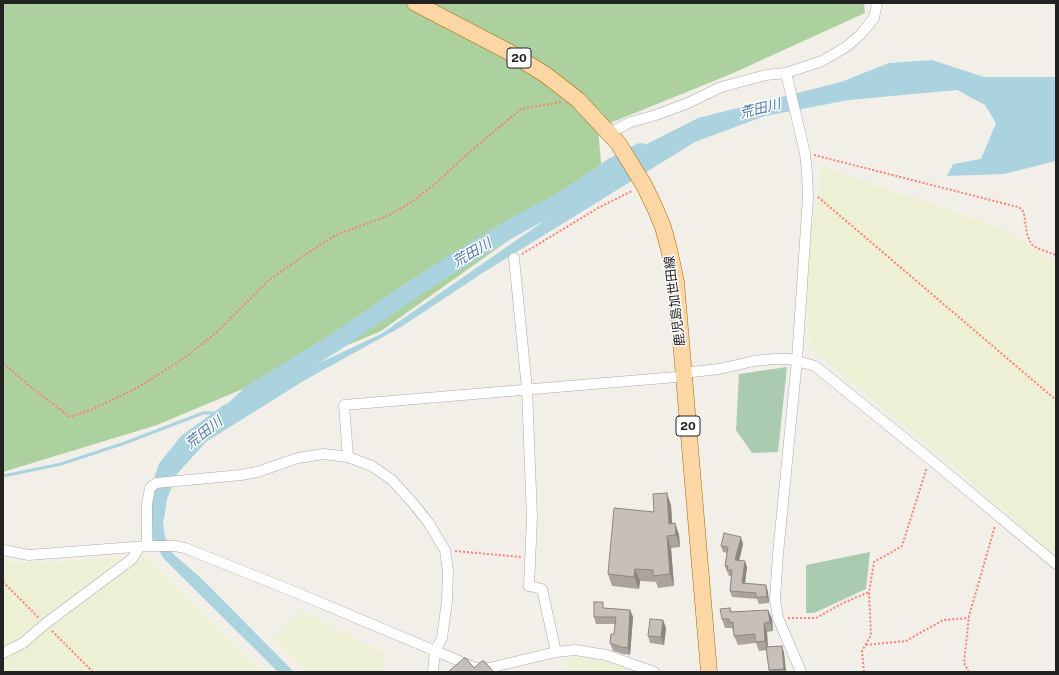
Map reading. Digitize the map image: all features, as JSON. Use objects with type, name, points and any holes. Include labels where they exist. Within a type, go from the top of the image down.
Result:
[{"type":"main road","name":"鹿児島加世田線","points":[[415,3],[509,52],[546,75],[578,100],[614,138],[644,185],[663,227],[676,282],[709,672]]},
{"type":"street","points":[[614,138],[631,122],[656,115],[688,103],[721,87],[766,75],[788,78],[822,61],[846,47],[860,35],[874,18],[877,3]]},
{"type":"street","points":[[788,78],[805,153],[808,197],[797,360],[775,599],[778,618],[801,672]]},
{"type":"street","points":[[514,258],[527,389],[532,517],[529,586],[542,589],[556,652]]},
{"type":"street","points":[[348,457],[344,405],[676,377],[683,373],[719,369],[754,361],[774,359],[797,360],[815,366],[1056,564]]},
{"type":"street","points":[[3,653],[23,643],[45,624],[132,559],[145,546],[147,504],[150,488],[156,483],[241,476],[298,458],[324,454],[348,457],[372,466],[392,480],[428,522],[445,550],[448,571],[447,601],[442,638],[435,651],[433,672]]},
{"type":"street","points":[[3,550],[29,555],[145,546],[175,546],[185,548],[295,592],[476,668],[489,668],[556,652],[575,650],[606,655],[654,672]]},
{"type":"path","points":[[3,363],[32,388],[70,417],[91,410],[137,388],[183,359],[217,332],[269,280],[318,246],[338,234],[384,217],[412,202],[435,184],[472,150],[521,109],[578,100]]},
{"type":"path","points":[[805,153],[1018,207],[1022,209],[1024,214],[1027,234],[1031,244],[1037,248],[1056,255]]},
{"type":"path","points":[[514,258],[598,208],[644,185]]},
{"type":"path","points":[[807,187],[1056,400]]},
{"type":"path","points":[[864,672],[862,651],[871,635],[869,592],[874,562],[902,546],[930,459]]},
{"type":"path","points":[[969,672],[964,663],[969,618],[998,515]]},
{"type":"path","points":[[445,550],[530,558]]},
{"type":"path","points":[[3,582],[92,672]]},
{"type":"path","points":[[778,618],[816,618],[843,603],[869,592]]},
{"type":"path","points":[[865,646],[906,641],[943,620],[969,618]]},
{"type":"green space","points":[[3,3],[864,3],[865,13],[731,74],[598,128],[602,174],[381,331],[157,425],[3,472]]},
{"type":"green space","points":[[822,166],[1008,231],[1056,263],[1056,556],[934,450],[809,347],[806,271]]},
{"type":"green space","points":[[787,367],[778,452],[752,453],[736,430],[739,374]]},
{"type":"green space","points":[[870,552],[866,589],[814,613],[806,613],[806,565]]},
{"type":"green space","points":[[145,556],[263,672],[3,672],[3,559],[21,563]]},
{"type":"green space","points":[[302,610],[385,654],[383,672],[307,672],[272,638]]},
{"type":"green space","points":[[570,656],[604,662],[636,672],[565,672]]},
{"type":"water","points":[[932,60],[984,77],[1056,77],[1056,161],[1004,174],[947,176],[953,164],[981,159],[996,123],[985,105],[957,90],[849,100],[765,116],[695,142],[481,274],[401,327],[305,380],[206,442],[177,474],[167,499],[163,522],[165,537],[172,553],[200,577],[294,672],[278,672],[163,558],[153,538],[152,519],[155,499],[170,469],[205,434],[300,372],[381,334],[596,185],[645,145],[698,118],[841,82],[889,63]]},
{"type":"building","points":[[667,493],[669,524],[675,523],[676,535],[667,536],[670,574],[653,576],[653,570],[635,569],[634,577],[608,574],[614,508],[654,512],[653,494]]},
{"type":"building","points":[[724,533],[741,537],[735,560],[745,561],[742,583],[766,585],[767,597],[756,597],[756,593],[730,591],[732,570],[727,570],[728,566],[725,566],[728,547],[721,546]]},
{"type":"building","points":[[594,602],[603,602],[603,608],[630,610],[628,648],[610,643],[611,634],[614,634],[616,617],[594,617]]},
{"type":"building","points":[[730,608],[730,612],[768,610],[770,622],[764,623],[765,641],[755,642],[755,634],[734,636],[733,622],[730,623],[729,619],[722,619],[720,609]]},
{"type":"building","points":[[650,619],[663,620],[661,637],[648,636]]},
{"type":"building","points":[[782,646],[784,669],[769,670],[766,647]]},
{"type":"building","points":[[464,658],[467,659],[474,668],[484,661],[494,672],[448,672]]},
{"type":"waterway","name":"荒田川","points":[[156,514],[157,498],[167,468],[188,442],[234,410],[251,394],[334,343],[452,264],[510,229],[567,198],[614,166],[641,152]]},
{"type":"waterway","points":[[3,476],[61,464],[125,443],[203,413],[228,413]]}]
